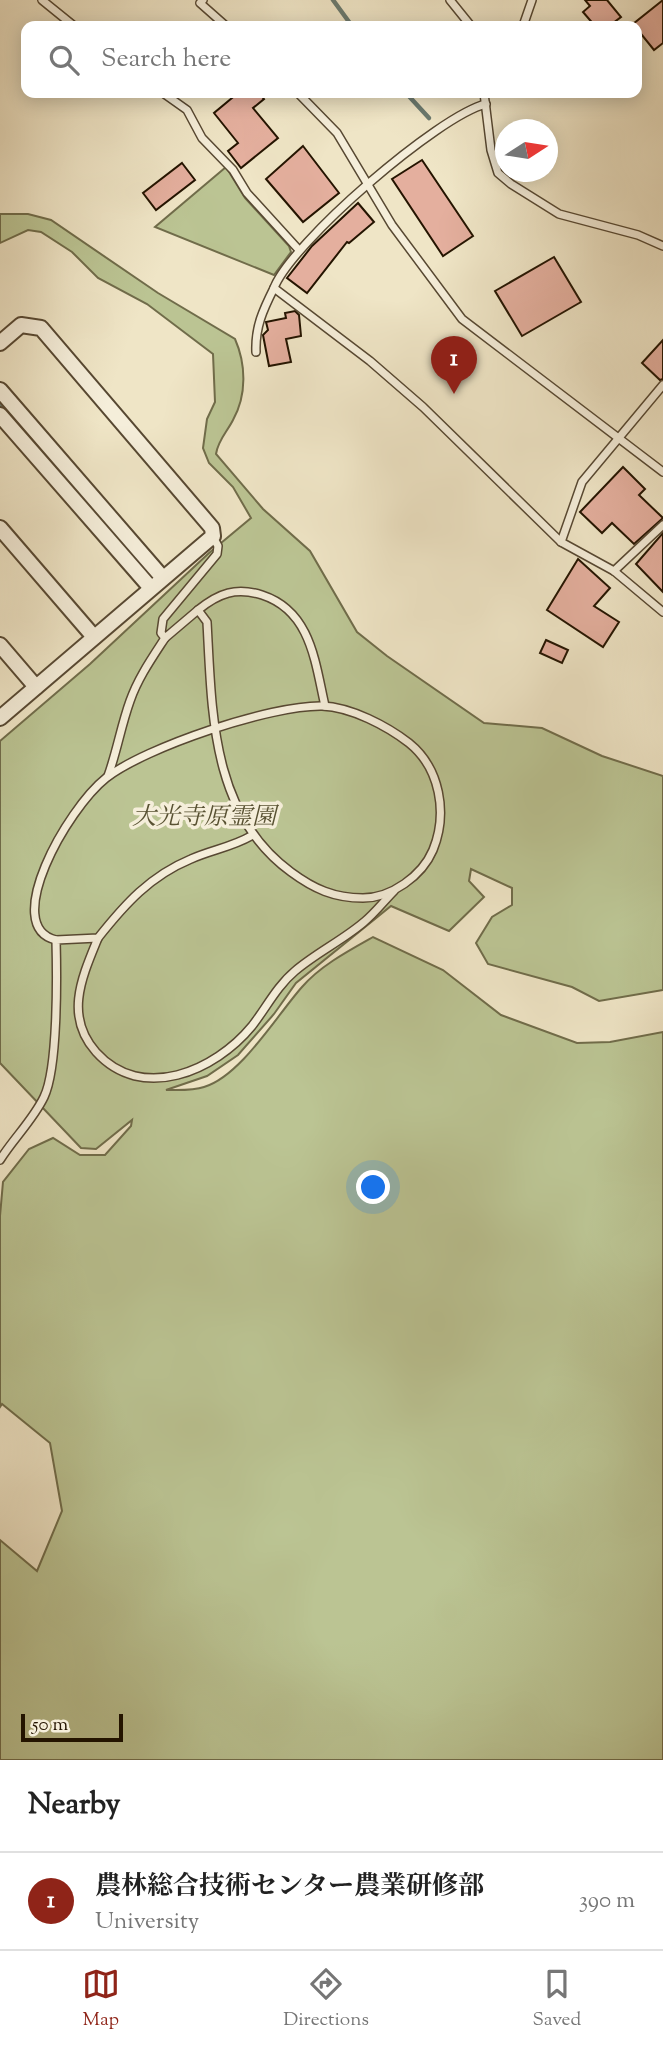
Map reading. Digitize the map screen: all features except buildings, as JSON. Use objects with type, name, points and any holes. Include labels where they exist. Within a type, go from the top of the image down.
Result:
[{"type":"street","points":[[0,343],[21,325],[41,328],[212,528],[213,536],[150,587],[0,718]]},
{"type":"street","points":[[0,390],[162,577]]},
{"type":"street","points":[[0,415],[150,587]]},
{"type":"street","points":[[0,528],[94,637]]},
{"type":"street","points":[[0,645],[36,687]]},
{"type":"lane","points":[[42,0],[68,21]]},
{"type":"lane","points":[[450,0],[467,21]]},
{"type":"lane","points":[[525,21],[533,0]]},
{"type":"lane","points":[[200,1],[221,21]]},
{"type":"lane","points":[[170,98],[187,110],[202,138],[299,250]]},
{"type":"lane","points":[[303,98],[337,133],[392,225],[461,319],[663,472]]},
{"type":"lane","points":[[485,98],[491,150],[498,173],[510,184],[559,214],[638,234],[663,246]]},
{"type":"lane","points":[[256,352],[260,316],[274,288],[299,250],[368,184],[472,107],[486,104]]},
{"type":"lane","points":[[274,288],[370,361],[423,407],[561,542],[614,571],[663,612]]},
{"type":"lane","points":[[561,542],[582,482],[663,385]]},
{"type":"lane","points":[[614,571],[663,525]]},
{"type":"lane","points":[[165,638],[161,633],[163,619],[218,554],[218,546],[213,536]]},
{"type":"lane","points":[[107,777],[120,745],[130,701],[147,665],[165,638],[217,595],[245,590],[280,601],[299,620],[312,647],[325,706]]},
{"type":"lane","points":[[198,610],[207,622],[213,730],[237,808],[251,836],[272,859],[309,886],[335,896],[366,898],[394,891]]},
{"type":"lane","points":[[57,824],[107,777],[175,742],[254,717],[325,706],[356,715],[397,733],[423,754],[438,784],[441,817],[433,851],[413,876],[364,922],[293,972],[231,1047],[200,1067],[156,1079],[130,1077],[96,1052],[82,1030],[76,1004],[80,979],[98,938],[132,897],[154,878],[193,858],[235,845],[251,836]]},
{"type":"lane","points":[[29,934],[56,940],[98,938]]},
{"type":"lane","points":[[0,1160],[43,1099],[50,1081],[58,975],[56,940]]},
{"type":"green space","points":[[226,167],[245,198],[289,246],[291,252],[274,275],[155,227]]},
{"type":"green space","name":"大光寺原霊園","points":[[0,214],[28,214],[51,220],[158,293],[235,339],[243,369],[243,390],[238,410],[216,454],[263,509],[310,551],[357,632],[484,723],[542,728],[602,756],[663,776],[663,990],[599,1001],[572,987],[488,964],[476,943],[492,917],[512,905],[512,888],[471,869],[469,881],[484,897],[449,931],[391,906],[296,983],[274,1014],[238,1055],[207,1076],[166,1090],[190,1090],[218,1081],[245,1058],[309,979],[335,959],[373,937],[443,970],[501,1015],[577,1043],[610,1042],[663,1032],[663,1760],[0,1760],[0,1540],[37,1571],[62,1511],[50,1443],[2,1404],[0,1407],[0,1216],[3,1182],[29,1149],[53,1138],[80,1155],[105,1155],[131,1126],[132,1120],[96,1149],[81,1148],[0,1063],[0,741],[90,664],[209,553],[251,518],[233,487],[209,463],[203,448],[207,419],[215,402],[213,354],[147,304],[98,278],[72,252],[41,232],[28,230],[0,243]]},
{"type":"waterway","points":[[333,0],[348,21]]},
{"type":"waterway","points":[[411,98],[429,118]]},
{"type":"waterway","points":[[0,404],[21,429]]},
{"type":"place","name":"農林総合技術センター農業研修部","points":[[454,394]]}]
